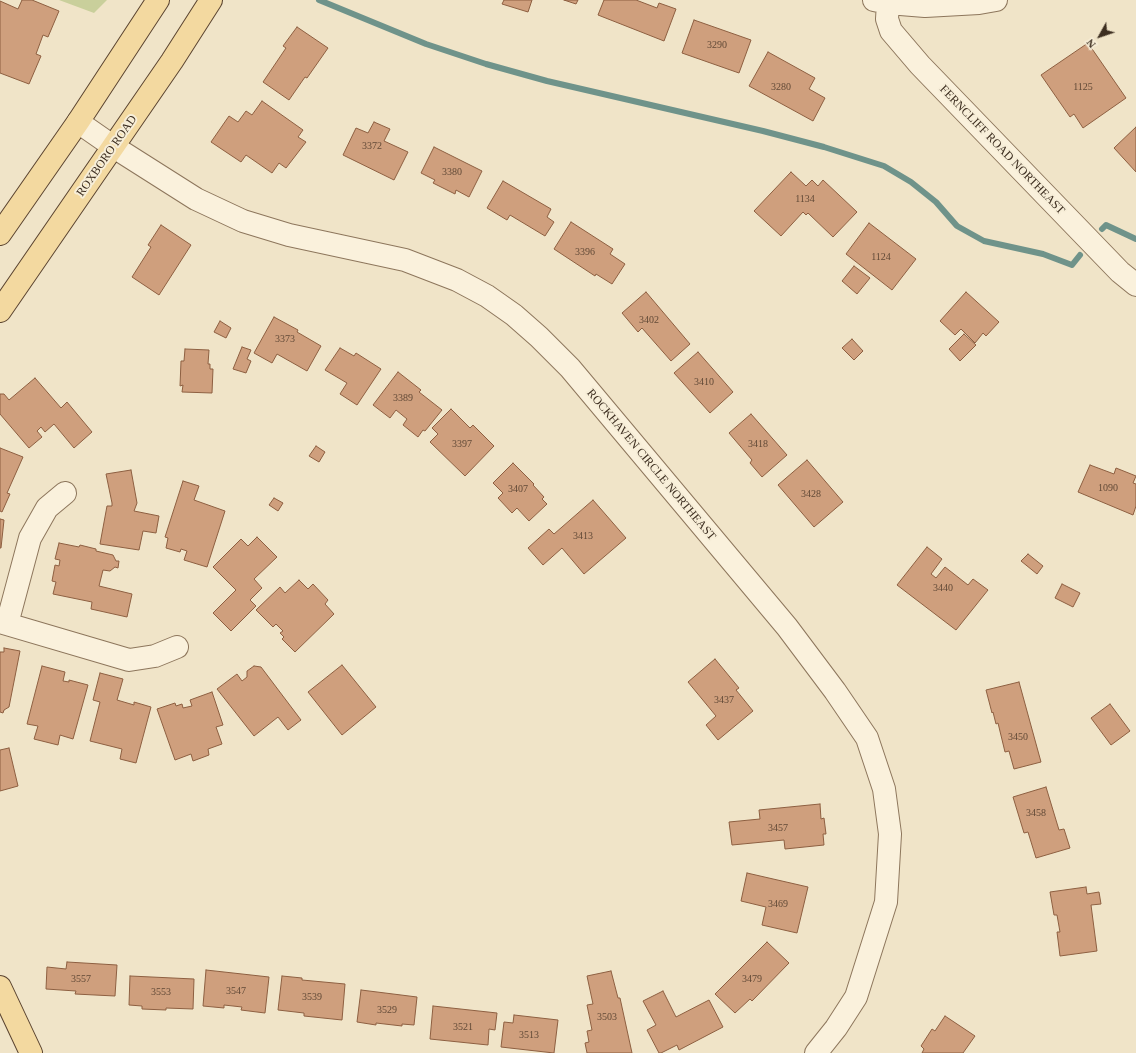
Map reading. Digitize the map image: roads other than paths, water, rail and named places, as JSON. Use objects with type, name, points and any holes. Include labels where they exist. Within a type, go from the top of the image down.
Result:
[{"type":"main road","points":[[0,234],[78,122],[158,0]]},
{"type":"main road","name":"ROXBORO ROAD","points":[[0,311],[114,147],[211,0]]},
{"type":"main road","points":[[0,987],[31,1053]]},
{"type":"street","points":[[881,2],[925,6],[979,3],[996,0]]},
{"type":"street","name":"FERNCLIFF ROAD NORTHEAST","points":[[881,2],[890,31],[920,65],[1120,272],[1136,285]]},
{"type":"street","name":"ROCKHAVEN CIRCLE NORTHEAST","points":[[78,122],[114,147],[196,199],[243,221],[289,235],[405,260],[457,280],[486,296],[514,315],[540,337],[570,368],[787,627],[835,691],[867,738],[884,789],[890,834],[886,902],[856,997],[836,1028],[816,1053]]},
{"type":"street","points":[[65,493],[47,508],[30,538],[4,623],[130,660],[155,656],[177,647]]},
{"type":"waterway","points":[[319,0],[426,44],[486,64],[547,81],[763,131],[824,147],[884,166],[911,182],[936,202],[957,226],[984,241],[1043,254],[1072,265],[1080,255]]},
{"type":"waterway","points":[[1102,229],[1106,225],[1136,239]]}]
